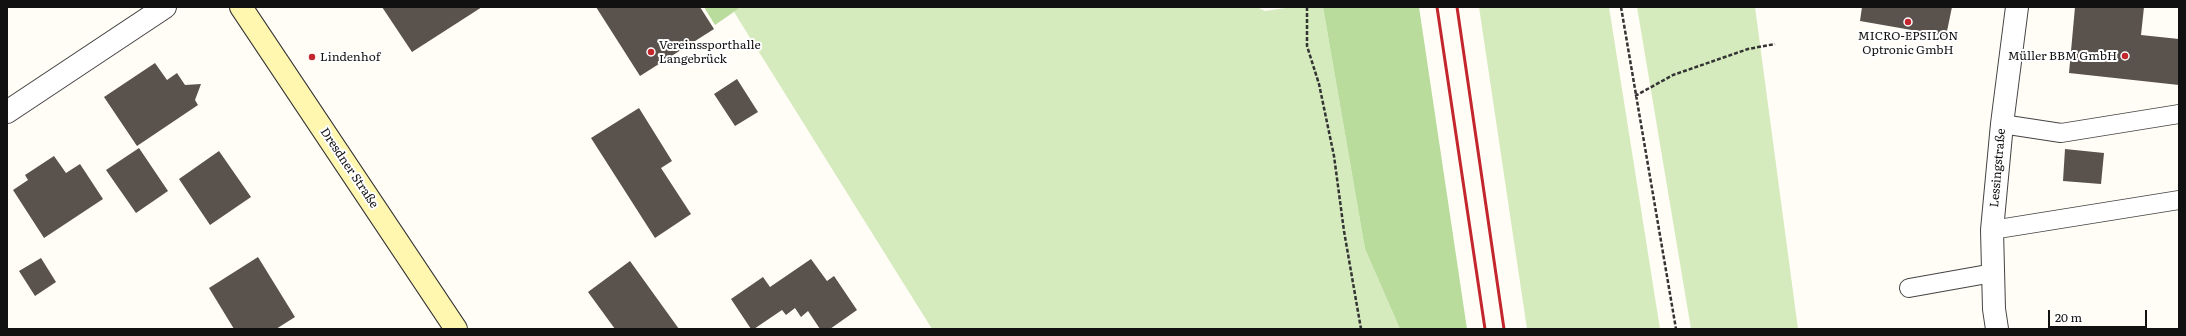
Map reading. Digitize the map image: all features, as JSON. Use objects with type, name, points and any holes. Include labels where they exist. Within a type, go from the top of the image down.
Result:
[{"type":"main road","name":"Dresdner Straße","points":[[241,7],[456,329]]},
{"type":"street","points":[[7,112],[165,7]]},
{"type":"street","name":"Lessingstraße","points":[[1997,329],[1994,309],[1992,230],[2002,124],[2017,7]]},
{"type":"lane","points":[[2002,124],[2061,133],[2179,114]]},
{"type":"lane","points":[[1992,230],[2179,200]]},
{"type":"lane","points":[[1909,288],[1993,273]]},
{"type":"path","points":[[1307,7],[1307,46],[1319,84],[1334,156],[1344,231],[1361,329]]},
{"type":"path","points":[[1621,7],[1676,329]]},
{"type":"path","points":[[1635,96],[1673,75],[1748,49],[1775,44]]},
{"type":"green space","points":[[704,7],[741,7],[715,25]]},
{"type":"green space","points":[[741,7],[1257,7],[1265,11],[1292,7],[1323,7],[1365,249],[1400,329],[932,329],[734,12]]},
{"type":"green space","points":[[1323,7],[1419,7],[1467,329],[1400,329],[1365,249]]},
{"type":"green space","points":[[1479,7],[1609,7],[1660,329],[1527,329]]},
{"type":"green space","points":[[1637,7],[1755,7],[1798,329],[1691,329]]},
{"type":"building","points":[[382,7],[482,7],[412,52]]},
{"type":"building","name":"Vereinssporthalle Langebrück","points":[[596,7],[700,7],[714,29],[640,76]]},
{"type":"building","name":"MICRO-EPSILON Optronic GmbH","points":[[1862,7],[1952,7],[1946,36],[1860,21]]},
{"type":"building","name":"Müller BBM GmbH","points":[[2075,7],[2144,7],[2141,35],[2179,39],[2179,85],[2069,73]]},
{"type":"building","points":[[155,63],[167,80],[177,73],[185,85],[201,84],[195,100],[198,105],[137,146],[104,97]]},
{"type":"building","points":[[737,79],[758,112],[735,126],[714,94]]},
{"type":"building","points":[[639,108],[672,161],[661,168],[691,214],[655,238],[591,138]]},
{"type":"building","points":[[139,148],[168,191],[136,213],[106,170]]},
{"type":"building","points":[[2065,149],[2104,153],[2101,184],[2063,181]]},
{"type":"building","points":[[219,151],[251,197],[210,225],[179,179]]},
{"type":"building","points":[[54,156],[66,173],[80,164],[103,199],[44,238],[13,190],[28,180],[25,175]]},
{"type":"building","points":[[258,257],[295,317],[276,329],[234,329],[209,288]]},
{"type":"building","points":[[41,258],[56,282],[35,296],[19,271]]},
{"type":"building","points":[[811,259],[827,281],[834,276],[857,310],[830,329],[820,329],[808,311],[801,317],[795,308],[786,315],[782,310],[754,329],[751,329],[731,299],[763,277],[770,287]]},
{"type":"building","points":[[630,261],[679,329],[615,329],[588,292]]},
{"type":"railway","points":[[1437,7],[1485,329]]},
{"type":"railway","points":[[1457,7],[1504,329]]},
{"type":"place","name":"MICRO-EPSILON Optronic GmbH","points":[[1908,22]]},
{"type":"place","name":"Vereinssporthalle Langebrück","points":[[651,52]]},
{"type":"place","name":"Müller BBM GmbH","points":[[2125,56]]},
{"type":"place","name":"Lindenhof","points":[[312,57]]}]
